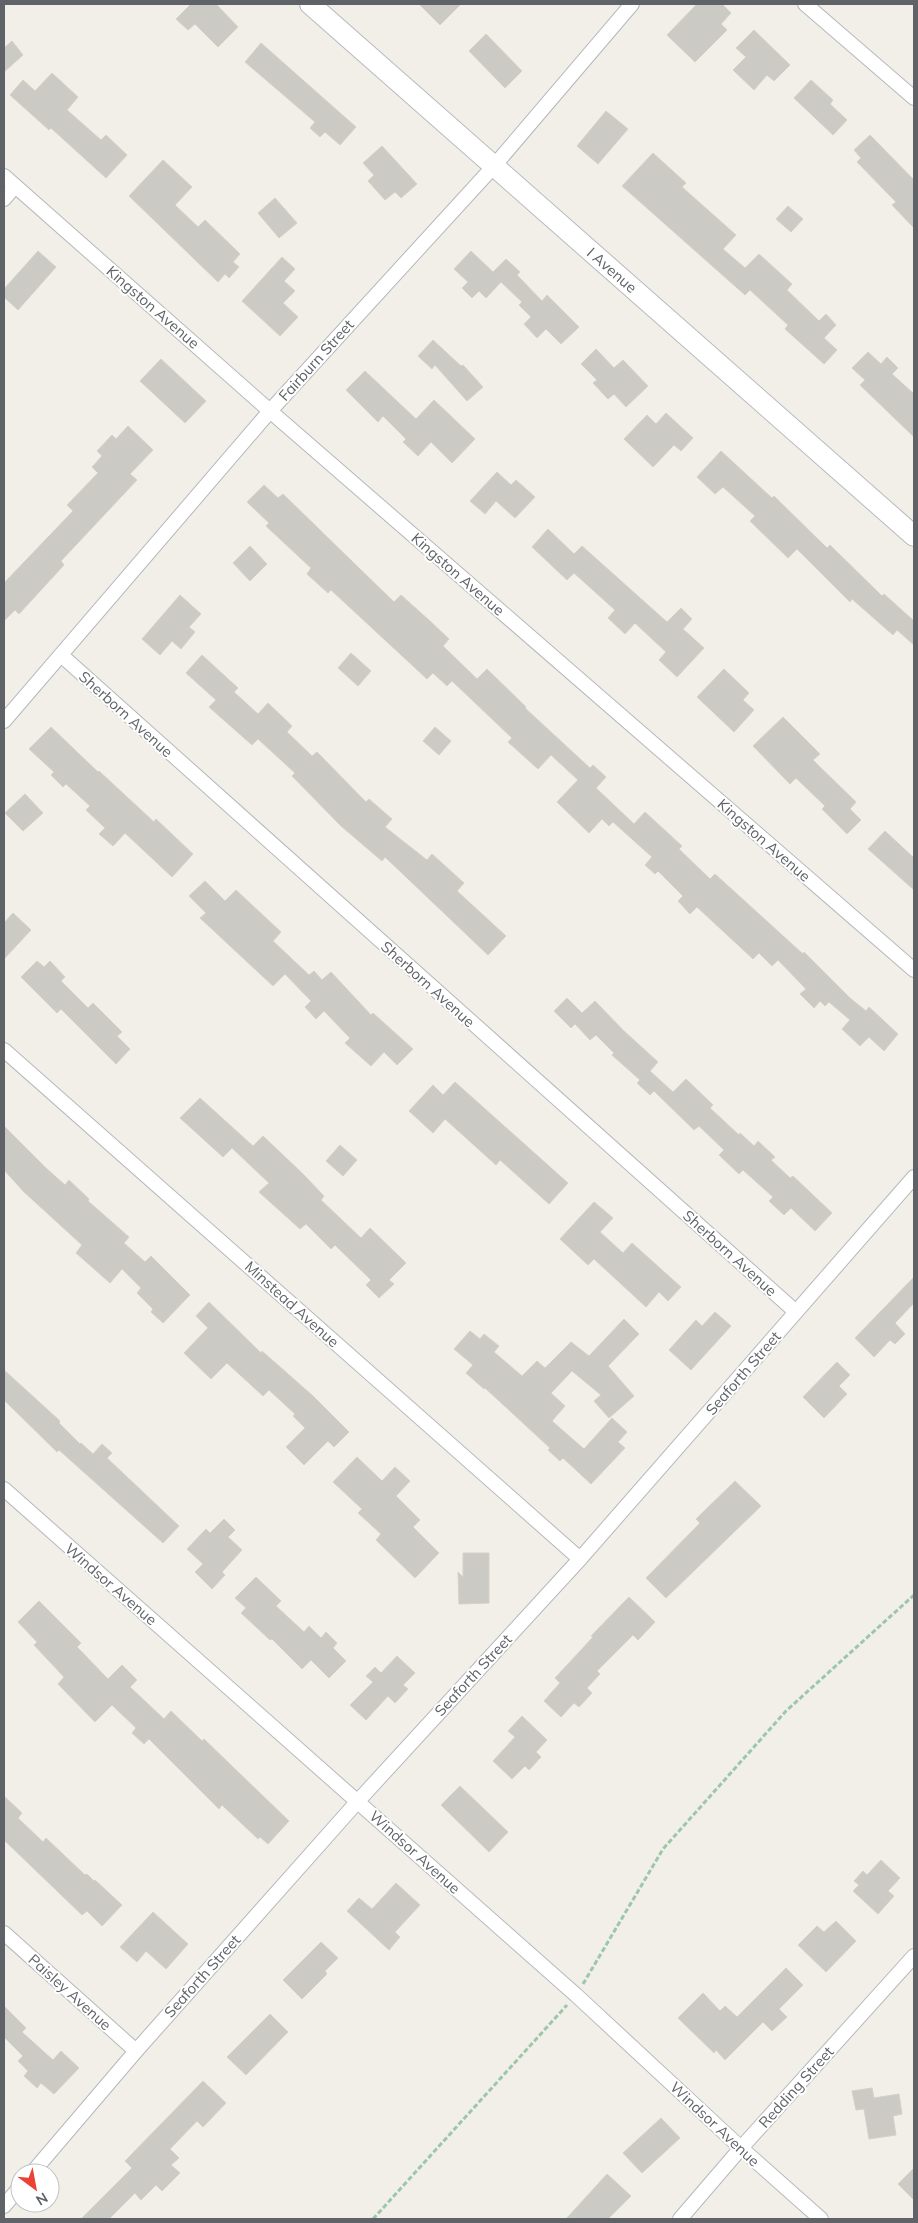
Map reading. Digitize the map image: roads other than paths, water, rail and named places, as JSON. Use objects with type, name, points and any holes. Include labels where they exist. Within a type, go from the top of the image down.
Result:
[{"type":"main road","name":"I Avenue","points":[[310,4],[914,536]]},
{"type":"street","name":"Fairburn Street","points":[[4,721],[270,410],[494,166],[632,4]]},
{"type":"street","points":[[805,4],[914,98]]},
{"type":"street","name":"Kingston Avenue","points":[[4,176],[914,970]]},
{"type":"street","points":[[4,199],[15,186]]},
{"type":"street","name":"Sherborn Avenue","points":[[61,655],[796,1312]]},
{"type":"street","name":"Minstead Avenue","points":[[4,1050],[580,1560]]},
{"type":"street","name":"Seaforth Street","points":[[41,2163],[136,2051],[358,1801],[580,1560],[914,1177]]},
{"type":"street","name":"Windsor Avenue","points":[[4,1489],[576,1995],[741,2148],[822,2219]]},
{"type":"street","name":"Paisley Avenue","points":[[4,1933],[136,2051]]},
{"type":"street","name":"Redding Street","points":[[680,2219],[741,2148],[914,1956]]}]
